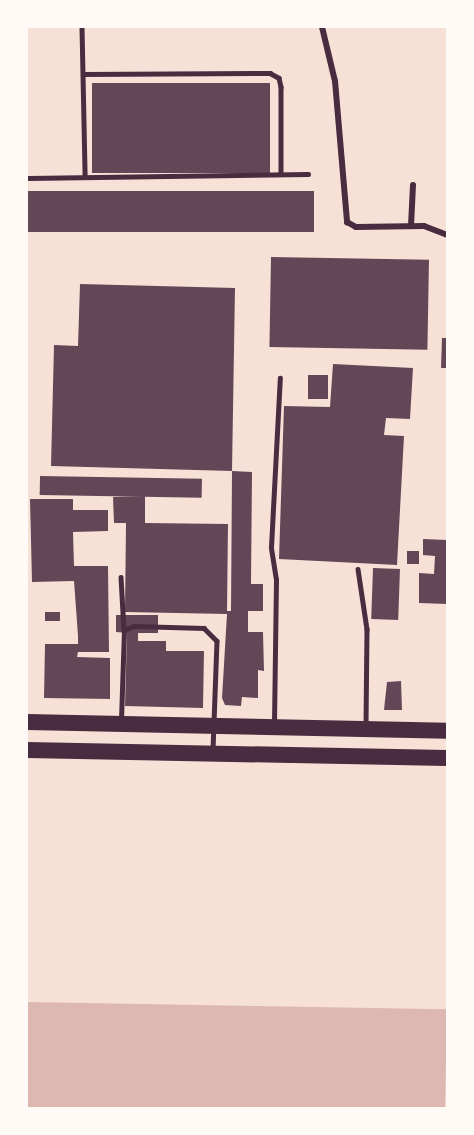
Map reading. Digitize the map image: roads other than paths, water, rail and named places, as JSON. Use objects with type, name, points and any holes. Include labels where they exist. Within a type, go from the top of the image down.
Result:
[{"type":"highway","points":[[27,722],[447,731]]},
{"type":"highway","points":[[27,750],[447,758]]},
{"type":"street","points":[[322,27],[335,81],[347,222],[356,227],[411,226],[447,235]]},
{"type":"street","points":[[411,226],[413,185]]},
{"type":"lane","points":[[82,27],[85,176]]},
{"type":"lane","points":[[83,74],[270,73],[279,78],[281,87],[281,174]]},
{"type":"lane","points":[[28,178],[308,174]]},
{"type":"lane","points":[[274,728],[276,580],[272,547],[280,378]]},
{"type":"lane","points":[[358,569],[367,629],[366,730]]},
{"type":"lane","points":[[121,577],[124,630],[121,724]]},
{"type":"lane","points":[[124,630],[134,626],[212,631],[217,641],[213,753]]}]
